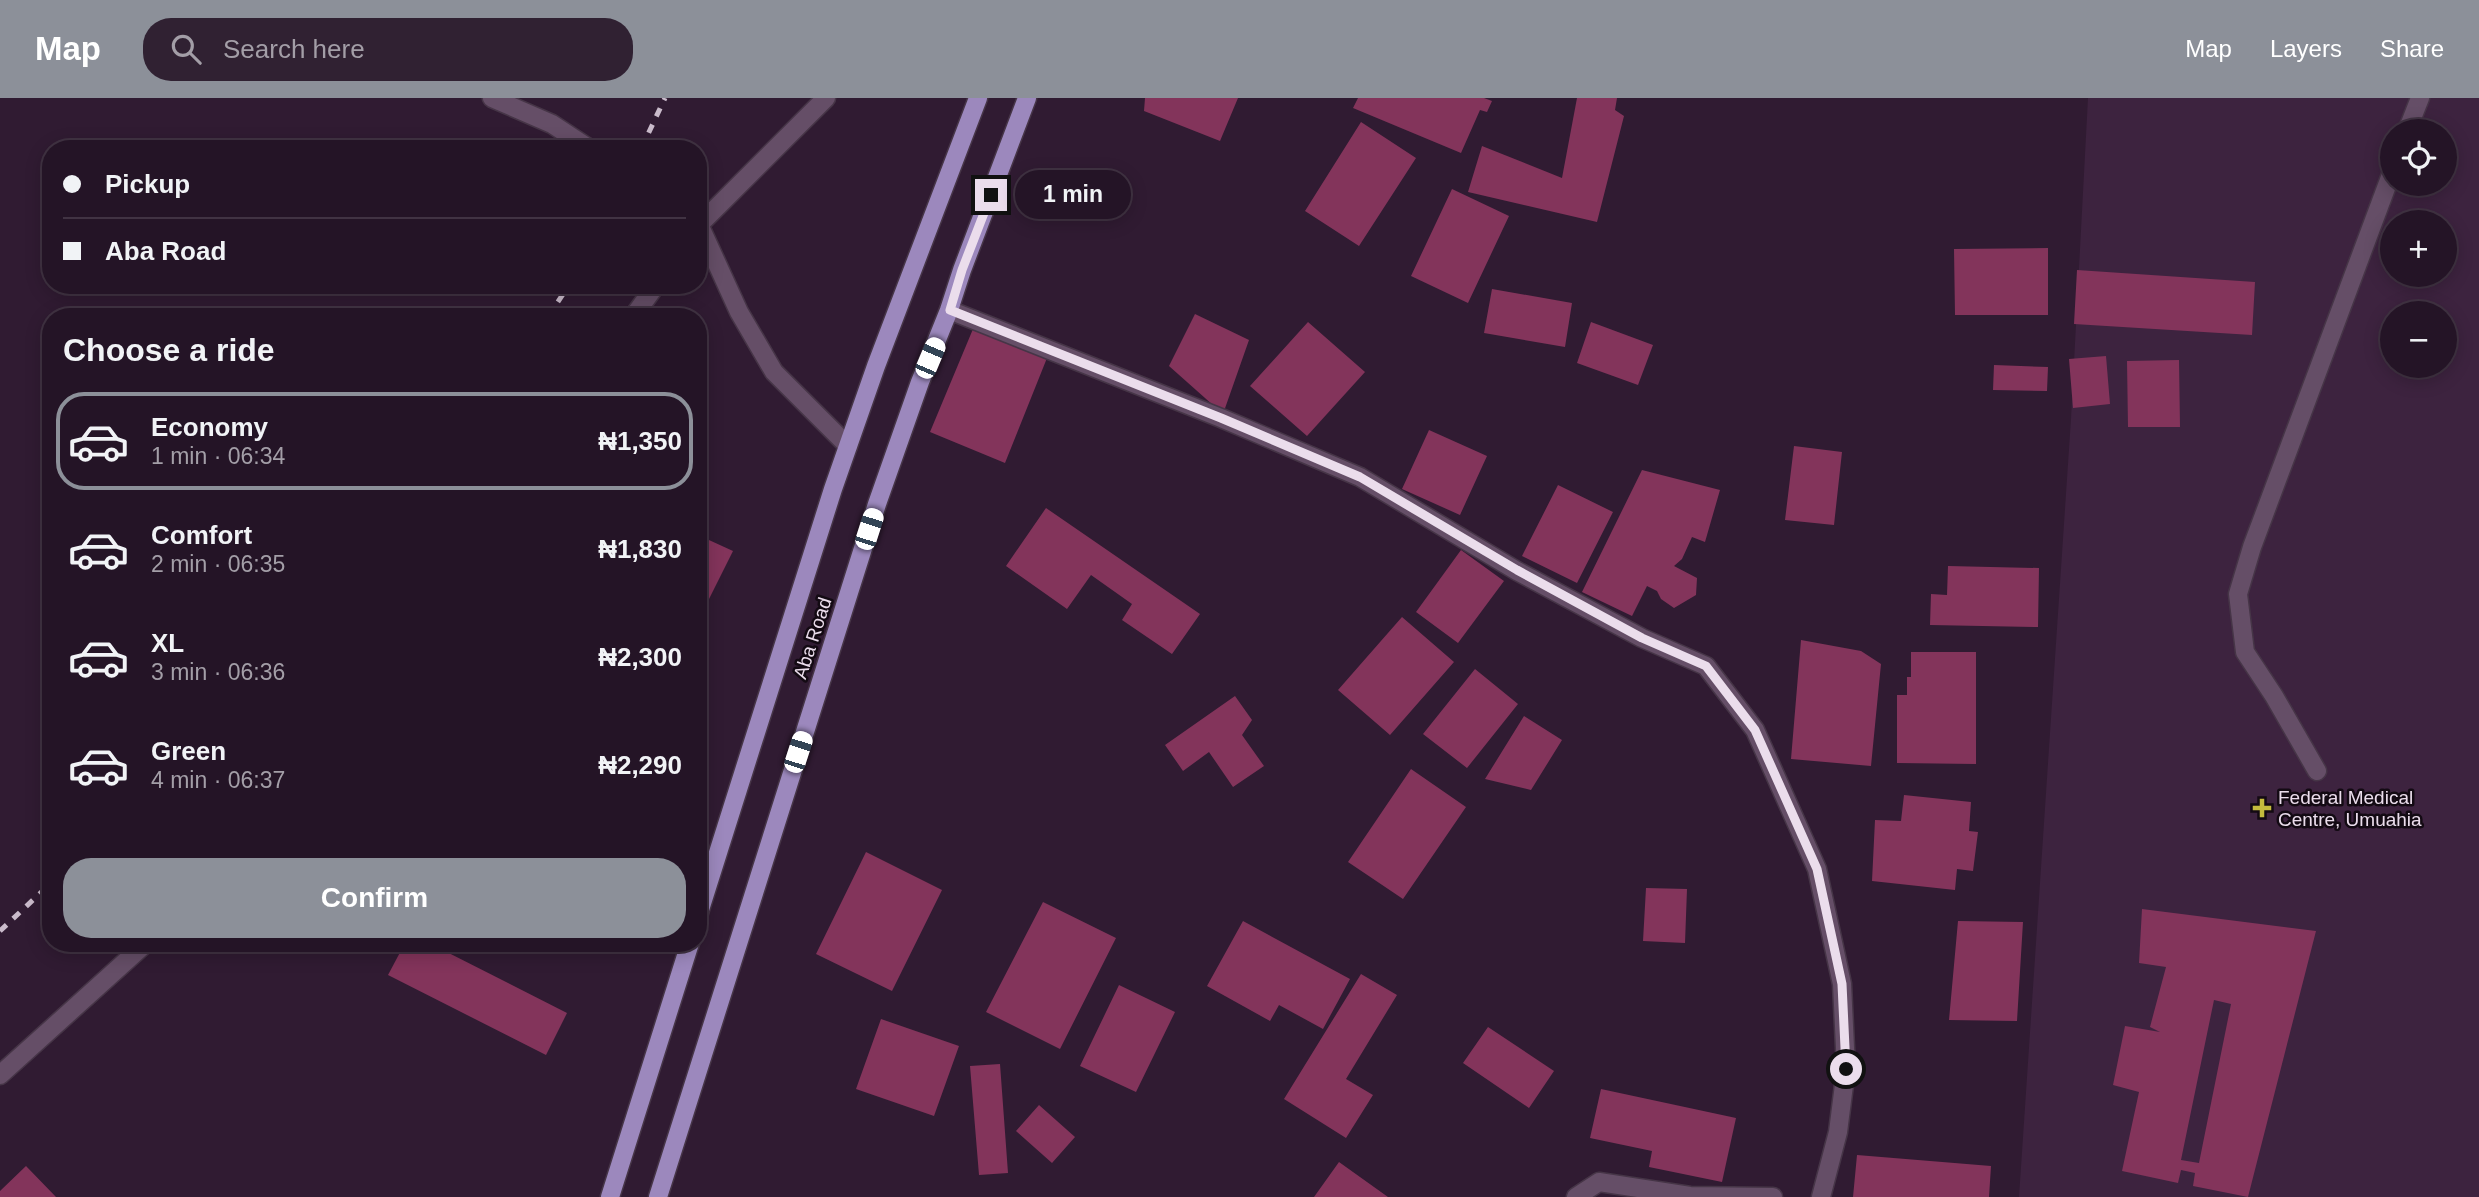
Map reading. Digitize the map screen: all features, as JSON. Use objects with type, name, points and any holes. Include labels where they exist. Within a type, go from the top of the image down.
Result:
[{"type":"main road","name":"Aba Road","points":[[707,888],[848,446],[978,98]]},
{"type":"main road","name":"Aba Road","points":[[658,1197],[877,504],[1027,98]]},
{"type":"main road","points":[[610,1197],[687,952]]},
{"type":"street","points":[[492,98],[552,124],[576,140]]},
{"type":"street","points":[[707,216],[826,98]]},
{"type":"street","points":[[2412,119],[2420,98]]},
{"type":"street","points":[[2317,771],[2245,652],[2238,594],[2252,547],[2383,196]]},
{"type":"street","points":[[707,242],[739,312],[774,372],[848,446]]},
{"type":"street","points":[[950,310],[1221,418],[1360,477],[1562,595],[1642,638],[1706,666],[1755,730],[1817,869],[1842,984],[1846,1069],[1838,1132],[1821,1197]]},
{"type":"street","points":[[0,1075],[136,952]]},
{"type":"street","points":[[1576,1197],[1599,1182],[1690,1196],[1773,1197]]},
{"type":"shaded area","name":"Federal Medical Centre, Umuahia","points":[[2088,98],[2479,98],[2479,1197],[2019,1197],[2071,419]]},
{"type":"building","points":[[1145,98],[1238,98],[1220,141],[1144,111]]},
{"type":"building","points":[[1358,98],[1484,98],[1492,101],[1487,112],[1480,110],[1461,153],[1353,108]]},
{"type":"building","points":[[1577,98],[1617,98],[1615,110],[1624,116],[1597,222],[1468,192],[1482,146],[1562,178]]},
{"type":"building","points":[[1361,122],[1416,158],[1359,246],[1305,211]]},
{"type":"building","points":[[1452,189],[1509,216],[1468,303],[1411,276]]},
{"type":"building","points":[[2048,248],[2048,315],[1955,315],[1954,249]]},
{"type":"building","points":[[2077,270],[2255,282],[2252,335],[2074,324]]},
{"type":"building","points":[[1492,289],[1572,303],[1565,347],[1484,333]]},
{"type":"building","points":[[1195,314],[1249,340],[1223,414],[1169,366]]},
{"type":"building","points":[[1308,322],[1365,372],[1307,436],[1250,386]]},
{"type":"building","points":[[1591,322],[1653,345],[1638,385],[1577,363]]},
{"type":"building","points":[[973,329],[1047,358],[1005,463],[930,432]]},
{"type":"building","points":[[2106,356],[2110,404],[2073,408],[2069,359]]},
{"type":"building","points":[[2179,360],[2180,427],[2128,427],[2127,361]]},
{"type":"building","points":[[1994,365],[2048,367],[2047,391],[1993,390]]},
{"type":"building","points":[[1429,430],[1487,456],[1460,515],[1402,489]]},
{"type":"building","points":[[1794,446],[1842,452],[1834,525],[1785,520]]},
{"type":"building","points":[[1642,470],[1720,490],[1705,542],[1692,537],[1682,559],[1674,566],[1697,578],[1696,595],[1674,608],[1661,599],[1657,591],[1647,586],[1632,616],[1582,592]]},
{"type":"building","points":[[1558,485],[1613,512],[1577,583],[1522,556]]},
{"type":"building","points":[[1046,508],[1200,614],[1172,654],[1122,620],[1132,604],[1091,575],[1067,609],[1006,566]]},
{"type":"building","points":[[707,539],[733,551],[707,603]]},
{"type":"building","points":[[1461,550],[1504,581],[1458,643],[1416,612]]},
{"type":"building","points":[[1948,566],[2039,568],[2038,627],[1930,625],[1931,594],[1947,595]]},
{"type":"building","points":[[1402,617],[1454,662],[1390,735],[1338,690]]},
{"type":"building","points":[[1801,640],[1861,651],[1881,664],[1871,766],[1791,759]]},
{"type":"building","points":[[1911,652],[1976,652],[1976,764],[1897,763],[1897,695],[1907,695],[1907,677],[1911,677]]},
{"type":"building","points":[[1475,669],[1518,704],[1467,768],[1423,734]]},
{"type":"building","points":[[1235,696],[1252,720],[1242,735],[1264,766],[1233,787],[1209,752],[1183,771],[1165,745]]},
{"type":"building","points":[[1524,716],[1562,740],[1531,790],[1485,779]]},
{"type":"building","points":[[1411,769],[1466,807],[1403,899],[1348,862]]},
{"type":"building","points":[[1904,795],[1971,802],[1969,831],[1978,832],[1973,871],[1957,869],[1955,890],[1872,881],[1875,820],[1901,821]]},
{"type":"building","points":[[866,852],[942,890],[892,991],[816,954]]},
{"type":"building","points":[[1646,888],[1687,889],[1685,943],[1643,941]]},
{"type":"building","points":[[1043,902],[1116,938],[1060,1049],[986,1012]]},
{"type":"building","points":[[2142,909],[2316,931],[2248,1197],[2193,1186],[2195,1173],[2181,1170],[2178,1183],[2122,1171],[2139,1092],[2113,1085],[2125,1026],[2160,1032],[2150,1027],[2166,967],[2139,963]],"holes":[[[2214,1000],[2231,1004],[2199,1163],[2181,1160]]]},
{"type":"building","points":[[1243,921],[1350,979],[1323,1029],[1279,1005],[1270,1021],[1207,986]]},
{"type":"building","points":[[1958,921],[2023,922],[2017,1021],[1949,1020]]},
{"type":"building","points":[[400,952],[447,952],[567,1013],[546,1055],[388,975]]},
{"type":"building","points":[[1361,974],[1397,995],[1346,1079],[1373,1095],[1346,1138],[1284,1099]]},
{"type":"building","points":[[1119,985],[1175,1012],[1136,1092],[1080,1066]]},
{"type":"building","points":[[881,1019],[959,1046],[934,1116],[856,1089]]},
{"type":"building","points":[[1488,1027],[1554,1071],[1529,1108],[1463,1063]]},
{"type":"building","points":[[1000,1064],[1008,1173],[979,1175],[970,1066]]},
{"type":"building","points":[[1601,1089],[1736,1118],[1722,1182],[1649,1167],[1652,1151],[1590,1138]]},
{"type":"building","points":[[1039,1105],[1075,1137],[1052,1163],[1016,1131]]},
{"type":"building","points":[[1857,1155],[1991,1166],[1989,1197],[1853,1197]]},
{"type":"building","points":[[1339,1162],[1388,1197],[1314,1197]]},
{"type":"building","points":[[26,1166],[56,1197],[0,1197],[0,1191]]},
{"type":"railway","points":[[645,140],[665,98]]},
{"type":"railway","points":[[554,308],[563,294]]},
{"type":"railway","points":[[0,931],[42,891]]},
{"type":"place","name":"Federal Medical Centre, Umuahia","points":[[2262,808]]},
{"type":"route","points":[[991,195],[962,270],[950,310],[1221,418],[1360,477],[1517,570],[1642,638],[1706,666],[1755,730],[1817,869],[1842,984],[1846,1069]]}]
